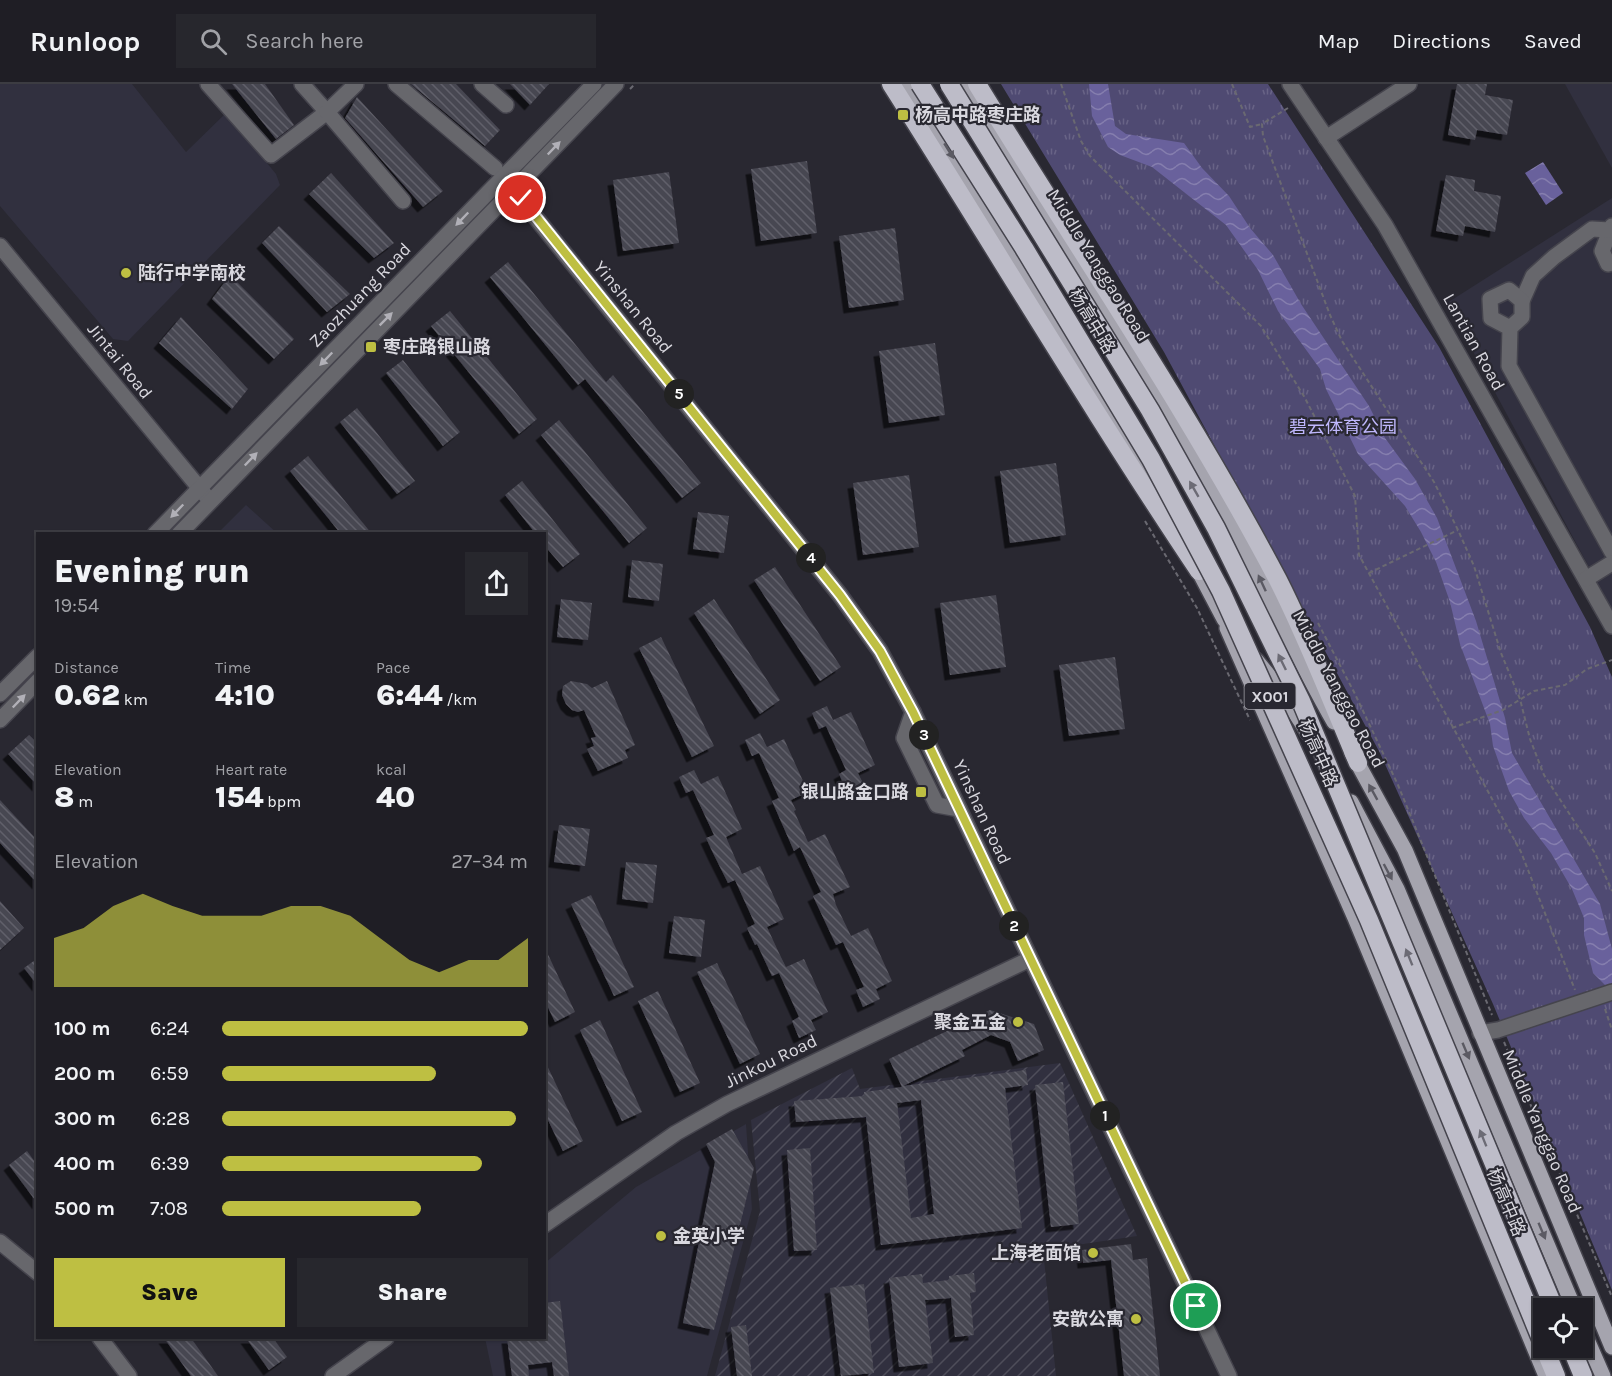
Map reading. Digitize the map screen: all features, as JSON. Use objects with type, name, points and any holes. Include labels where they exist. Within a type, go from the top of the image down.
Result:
[{"type":"highway","points":[[891,84],[1006,264],[1126,462],[1199,571]]},
{"type":"highway","name":"杨高中路","points":[[921,84],[1151,459],[1221,591],[1369,920],[1533,1320]]},
{"type":"highway","name":"杨高中路","points":[[949,84],[1150,410],[1238,571],[1305,711],[1550,1298]]},
{"type":"highway","points":[[977,84],[1203,448],[1278,581],[1317,665],[1358,763]]},
{"type":"highway","name":"杨高中路","points":[[1549,1358],[1556,1376]]},
{"type":"highway","points":[[1575,1358],[1583,1376]]},
{"type":"main road","name":"X001","points":[[906,84],[1166,504],[1224,619],[1356,918],[1546,1376]]},
{"type":"main road","name":"Middle Yanggao Road","points":[[963,84],[1196,458],[1249,556],[1300,663],[1405,850],[1612,1347]]},
{"type":"main road","name":"X001","points":[[1224,619],[1282,692],[1348,797],[1397,889],[1570,1298]]},
{"type":"main road","points":[[1593,1353],[1603,1376]]},
{"type":"main road","points":[[1590,1376],[1592,1358]]},
{"type":"street","points":[[208,84],[271,155],[327,112],[356,84]]},
{"type":"street","points":[[302,84],[403,201]]},
{"type":"street","name":"Yinshan Road","points":[[396,84],[499,172],[840,595],[880,651],[913,712],[1228,1376]]},
{"type":"street","points":[[483,84],[506,105]]},
{"type":"street","name":"Zaozhuang Road","points":[[157,532],[499,172],[594,84]]},
{"type":"street","name":"Zaozhuang Road","points":[[181,532],[616,84]]},
{"type":"street","name":"Lantian Road","points":[[1290,84],[1385,225],[1612,626]]},
{"type":"street","points":[[1326,138],[1409,84]]},
{"type":"street","points":[[1612,264],[1608,264],[1602,251],[1611,228],[1593,229],[1554,257],[1533,276],[1522,301],[1522,317],[1510,328],[1509,366],[1612,552]]},
{"type":"street","name":"Jintai Road","points":[[0,246],[211,501]]},
{"type":"street","points":[[1510,328],[1491,318],[1490,300],[1509,290],[1522,301]]},
{"type":"street","points":[[1586,579],[1612,563]]},
{"type":"street","points":[[0,694],[36,658]]},
{"type":"street","points":[[0,720],[36,683]]},
{"type":"street","name":"Jinkou Road","points":[[546,1224],[675,1133],[727,1104],[1030,959]]},
{"type":"street","points":[[1480,1033],[1498,1030],[1606,993]]},
{"type":"street","points":[[0,1242],[36,1271]]},
{"type":"street","points":[[101,1339],[129,1376]]},
{"type":"street","points":[[333,1376],[385,1339]]},
{"type":"path","points":[[1061,84],[1081,141],[1090,156],[1261,326],[1305,398],[1355,496],[1359,555],[1521,852],[1540,895],[1579,1001]]},
{"type":"path","points":[[1232,84],[1250,127],[1262,124],[1300,100]]},
{"type":"path","points":[[1262,124],[1263,136],[1277,174],[1342,341],[1434,482],[1458,530],[1474,566],[1501,653],[1520,699],[1530,739],[1544,775],[1590,844],[1612,891]]},
{"type":"path","points":[[1143,518],[1197,608],[1253,725]]},
{"type":"path","points":[[1369,573],[1458,530]]},
{"type":"path","points":[[1452,728],[1485,714],[1503,710],[1534,691],[1565,685],[1587,669],[1612,660]]},
{"type":"path","points":[[1606,993],[1612,1030]]},
{"type":"shaded area","name":"陆行中学南校","points":[[0,84],[132,84],[186,152],[226,113],[276,174],[280,185],[128,341],[113,339],[0,206]]},
{"type":"shaded area","points":[[1565,84],[1612,84],[1612,168]]},
{"type":"shaded area","points":[[1612,198],[1612,610],[1447,303]]},
{"type":"shaded area","points":[[246,505],[276,532],[219,532]]},
{"type":"shaded area","points":[[1060,1063],[1137,1236],[1043,1250],[1056,1376],[715,1376],[760,1211],[751,1120],[852,1068],[860,1089]]},
{"type":"shaded area","name":"金英小学","points":[[746,1124],[752,1209],[707,1376],[493,1376],[485,1339],[546,1339],[546,1262],[636,1187]]},
{"type":"green space","name":"碧云体育公园","points":[[1001,84],[1268,84],[1439,347],[1590,627],[1612,677],[1612,1290],[1493,1004],[1380,753],[1164,352]]},
{"type":"water","points":[[1089,84],[1108,84],[1115,126],[1126,134],[1184,143],[1202,168],[1229,196],[1250,228],[1273,255],[1301,304],[1369,406],[1385,438],[1415,479],[1437,518],[1476,621],[1505,718],[1512,753],[1600,904],[1612,949],[1612,992],[1593,973],[1584,935],[1584,918],[1572,889],[1551,853],[1524,818],[1509,791],[1493,746],[1490,724],[1460,644],[1450,602],[1436,562],[1421,532],[1405,506],[1358,454],[1326,389],[1320,369],[1278,311],[1258,270],[1226,225],[1152,167],[1120,155],[1108,147],[1092,116]]},
{"type":"water","points":[[1543,162],[1563,193],[1546,205],[1525,173]]},
{"type":"building","points":[[232,84],[265,84],[294,125],[276,139]]},
{"type":"building","points":[[411,84],[456,84],[500,130],[485,146]]},
{"type":"building","points":[[510,84],[549,84],[530,105]]},
{"type":"building","points":[[1457,84],[1487,84],[1485,95],[1513,100],[1507,135],[1477,130],[1475,140],[1448,135]]},
{"type":"building","points":[[357,97],[443,191],[423,207],[345,118]]},
{"type":"building","points":[[807,161],[817,233],[761,241],[751,169]]},
{"type":"building","points":[[669,172],[679,243],[623,251],[613,180]]},
{"type":"building","points":[[331,173],[394,243],[374,258],[309,194]]},
{"type":"building","points":[[1446,175],[1475,180],[1474,191],[1501,196],[1495,232],[1465,226],[1463,236],[1436,231]]},
{"type":"building","points":[[279,226],[350,294],[327,312],[262,243]]},
{"type":"building","points":[[895,228],[904,300],[849,308],[839,236]]},
{"type":"building","points":[[508,262],[606,382],[613,375],[701,483],[682,498],[585,379],[578,385],[490,277]]},
{"type":"building","points":[[230,275],[294,339],[274,359],[212,299]]},
{"type":"building","points":[[450,311],[537,419],[519,434],[431,326]]},
{"type":"building","points":[[181,317],[248,389],[232,409],[159,343]]},
{"type":"building","points":[[935,343],[945,415],[889,423],[879,351]]},
{"type":"building","points":[[403,360],[460,432],[443,446],[386,373]]},
{"type":"building","points":[[357,408],[415,481],[397,494],[340,422]]},
{"type":"building","points":[[559,420],[647,528],[629,543],[541,435]]},
{"type":"building","points":[[308,456],[370,532],[339,532],[290,471]]},
{"type":"building","points":[[1056,463],[1066,535],[1010,543],[1000,471]]},
{"type":"building","points":[[909,475],[919,547],[863,555],[853,483]]},
{"type":"building","points":[[522,481],[580,554],[563,567],[546,547],[546,532],[534,532],[505,495]]},
{"type":"building","points":[[698,512],[729,516],[724,553],[693,549]]},
{"type":"building","points":[[632,560],[663,564],[659,601],[628,597]]},
{"type":"building","points":[[775,567],[841,667],[820,681],[754,580]]},
{"type":"building","points":[[996,595],[1006,667],[950,675],[940,603]]},
{"type":"building","points":[[561,599],[592,603],[588,640],[557,637]]},
{"type":"building","points":[[714,599],[780,700],[760,714],[694,613]]},
{"type":"building","points":[[661,637],[714,746],[692,757],[639,648]]},
{"type":"building","points":[[1115,657],[1125,729],[1069,736],[1059,665]]},
{"type":"building","points":[[571,681],[587,684],[592,688],[607,681],[635,745],[625,750],[628,758],[598,771],[587,749],[594,746],[591,738],[596,737],[584,710],[578,712],[572,710],[562,695],[563,686]]},
{"type":"building","points":[[827,706],[833,720],[851,712],[875,765],[858,773],[863,783],[846,790],[839,774],[846,770],[826,726],[819,729],[812,713]]},
{"type":"building","points":[[760,733],[767,747],[784,739],[808,792],[791,800],[796,810],[794,811],[808,842],[825,834],[850,887],[833,894],[836,905],[851,936],[868,928],[892,981],[876,989],[880,999],[863,1007],[856,990],[864,987],[843,942],[836,945],[813,896],[821,892],[800,847],[794,851],[772,801],[779,798],[759,753],[752,756],[745,740]]},
{"type":"building","points":[[29,735],[36,742],[36,784],[8,754]]},
{"type":"building","points":[[694,770],[701,784],[718,776],[742,829],[726,837],[742,874],[760,866],[784,919],[767,927],[779,953],[786,967],[804,959],[828,1012],[811,1020],[816,1030],[799,1038],[792,1021],[799,1017],[779,973],[772,976],[757,944],[755,945],[747,928],[755,924],[735,880],[728,883],[706,838],[714,835],[693,790],[686,793],[679,777]]},
{"type":"building","points":[[0,800],[36,839],[36,882],[0,843]]},
{"type":"building","points":[[559,825],[590,829],[585,866],[554,862]]},
{"type":"building","points":[[626,862],[657,865],[653,903],[622,899]]},
{"type":"building","points":[[591,895],[634,987],[614,996],[571,904]]},
{"type":"building","points":[[0,901],[24,928],[0,950]]},
{"type":"building","points":[[674,916],[705,920],[701,957],[669,953]]},
{"type":"building","points":[[546,950],[575,1012],[555,1022],[546,1003]]},
{"type":"building","points":[[36,959],[36,983],[24,968]]},
{"type":"building","points":[[717,963],[760,1054],[740,1064],[697,972]]},
{"type":"building","points":[[658,991],[700,1083],[680,1092],[638,1001]]},
{"type":"building","points":[[990,1010],[1034,1024],[1044,1050],[1018,1061],[1010,1042],[991,1035],[962,1050],[965,1056],[903,1086],[1026,1070],[1028,1085],[1005,1088],[1022,1228],[881,1245],[866,1117],[796,1122],[794,1101],[864,1096],[864,1092],[902,1087],[889,1059]],"holes":[[[921,1100],[934,1214],[911,1218],[897,1103]]]},
{"type":"building","points":[[600,1020],[642,1112],[622,1121],[580,1030]]},
{"type":"building","points":[[546,1063],[583,1141],[563,1151],[546,1116]]},
{"type":"building","points":[[1063,1082],[1079,1224],[1051,1227],[1035,1085]]},
{"type":"building","points":[[732,1129],[754,1168],[714,1330],[683,1323],[715,1162],[706,1144]]},
{"type":"building","points":[[810,1148],[817,1250],[794,1251],[787,1150]]},
{"type":"building","points":[[27,1151],[36,1163],[36,1201],[9,1165]]},
{"type":"building","name":"安歆公寓","points":[[1131,1244],[1133,1260],[1147,1258],[1160,1376],[1124,1376],[1111,1260],[1083,1263],[1082,1250]]},
{"type":"building","points":[[974,1273],[976,1292],[970,1293],[974,1335],[955,1337],[951,1298],[925,1300],[933,1363],[899,1367],[889,1278],[922,1274],[923,1283],[949,1280],[949,1276]]},
{"type":"building","points":[[864,1284],[874,1373],[841,1376],[830,1288]]},
{"type":"building","points":[[560,1301],[569,1376],[554,1376],[552,1362],[528,1365],[529,1376],[512,1376],[507,1339],[546,1339],[546,1303]]},
{"type":"building","points":[[746,1325],[752,1376],[737,1376],[731,1327]]},
{"type":"building","points":[[165,1339],[192,1339],[218,1376],[191,1376]]},
{"type":"building","points":[[247,1339],[274,1339],[287,1357],[269,1370]]},
{"type":"place","name":"杨高中路枣庄路","points":[[903,115]]},
{"type":"place","name":"陆行中学南校","points":[[126,273]]},
{"type":"place","name":"枣庄路银山路","points":[[371,347]]},
{"type":"place","name":"银山路金口路","points":[[921,792]]},
{"type":"place","name":"聚金五金","points":[[1018,1022]]},
{"type":"place","name":"金英小学","points":[[661,1236]]},
{"type":"place","name":"上海老面馆","points":[[1093,1253]]},
{"type":"place","name":"安歆公寓","points":[[1136,1319]]},
{"type":"route","points":[[521,198],[840,595],[880,651],[913,712],[1196,1306]]}]
